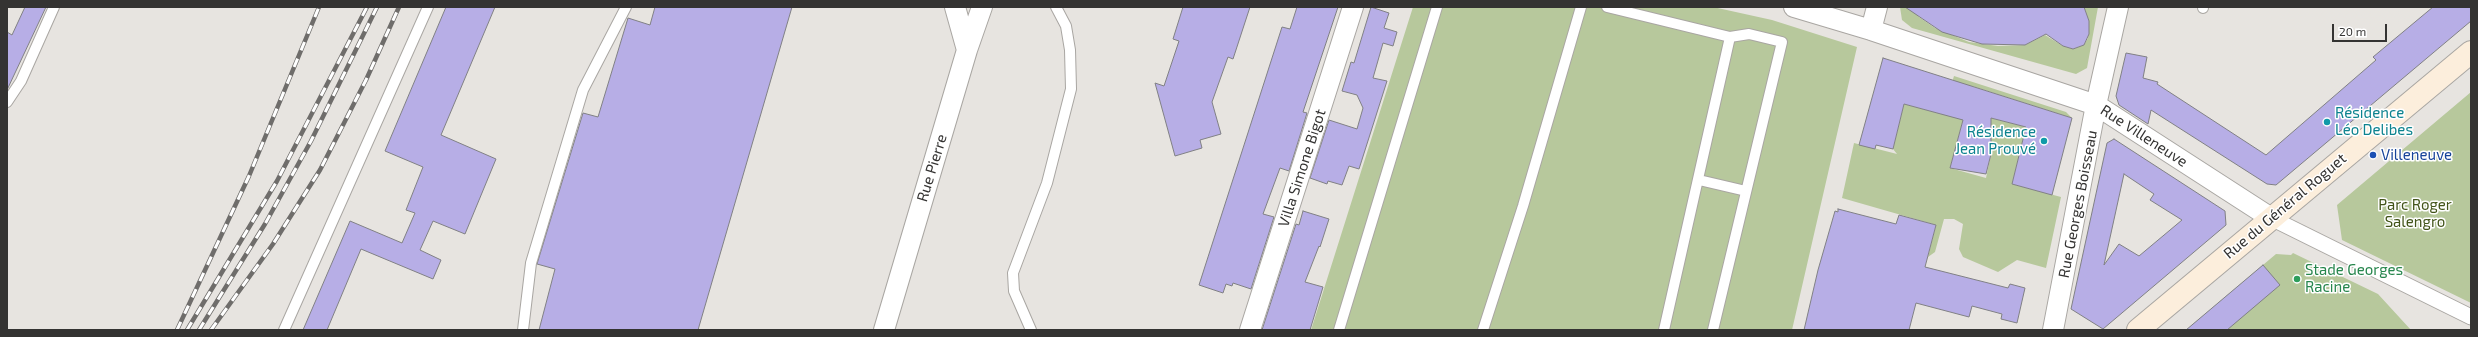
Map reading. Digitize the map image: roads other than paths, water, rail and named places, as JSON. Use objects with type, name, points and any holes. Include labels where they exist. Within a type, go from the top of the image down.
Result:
[{"type":"main road","name":"Rue du Général Roguet","points":[[2138,330],[2471,52]]},
{"type":"street","points":[[955,7],[967,50]]},
{"type":"street","name":"Rue Pierre","points":[[884,330],[967,50],[982,7]]},
{"type":"street","name":"Villa Simone Bigot","points":[[1250,330],[1353,7]]},
{"type":"street","name":"Rue Villeneuve","points":[[1794,7],[1871,30],[2096,105],[2271,218],[2471,317]]},
{"type":"street","points":[[1871,30],[1877,7]]},
{"type":"street","name":"Rue Georges Boisseau","points":[[2053,330],[2096,105],[2118,7]]},
{"type":"lane","points":[[7,102],[21,81],[54,7]]},
{"type":"lane","points":[[284,330],[428,7]]},
{"type":"lane","points":[[523,330],[531,263],[583,90],[626,7]]},
{"type":"lane","points":[[1031,330],[1014,291],[1013,273],[1047,183],[1071,89],[1070,50],[1066,26],[1056,7]]},
{"type":"lane","points":[[1339,330],[1437,7]]},
{"type":"lane","points":[[1483,330],[1523,206],[1581,7]]},
{"type":"lane","points":[[1607,7],[1730,36],[1749,34],[1782,42],[1713,330]]},
{"type":"lane","points":[[1664,330],[1699,180],[1730,36]]},
{"type":"lane","points":[[1699,180],[1746,191]]},
{"type":"railway","points":[[177,330],[249,176],[319,7]]},
{"type":"railway","points":[[187,330],[277,181],[367,7]]},
{"type":"railway","points":[[199,330],[265,224],[311,141],[377,7]]},
{"type":"railway","points":[[211,330],[273,244],[320,170],[366,80],[399,7]]},
{"type":"place","name":"Résidence Léo Delibes","points":[[2327,122]]},
{"type":"place","name":"Résidence Jean Prouvé","points":[[2044,141]]},
{"type":"place","name":"Villeneuve","points":[[2373,155]]},
{"type":"place","name":"Stade Georges Racine","points":[[2297,279]]},
{"type":"park label","name":"Parc Roger Salengro","points":[[2415,214]]}]
